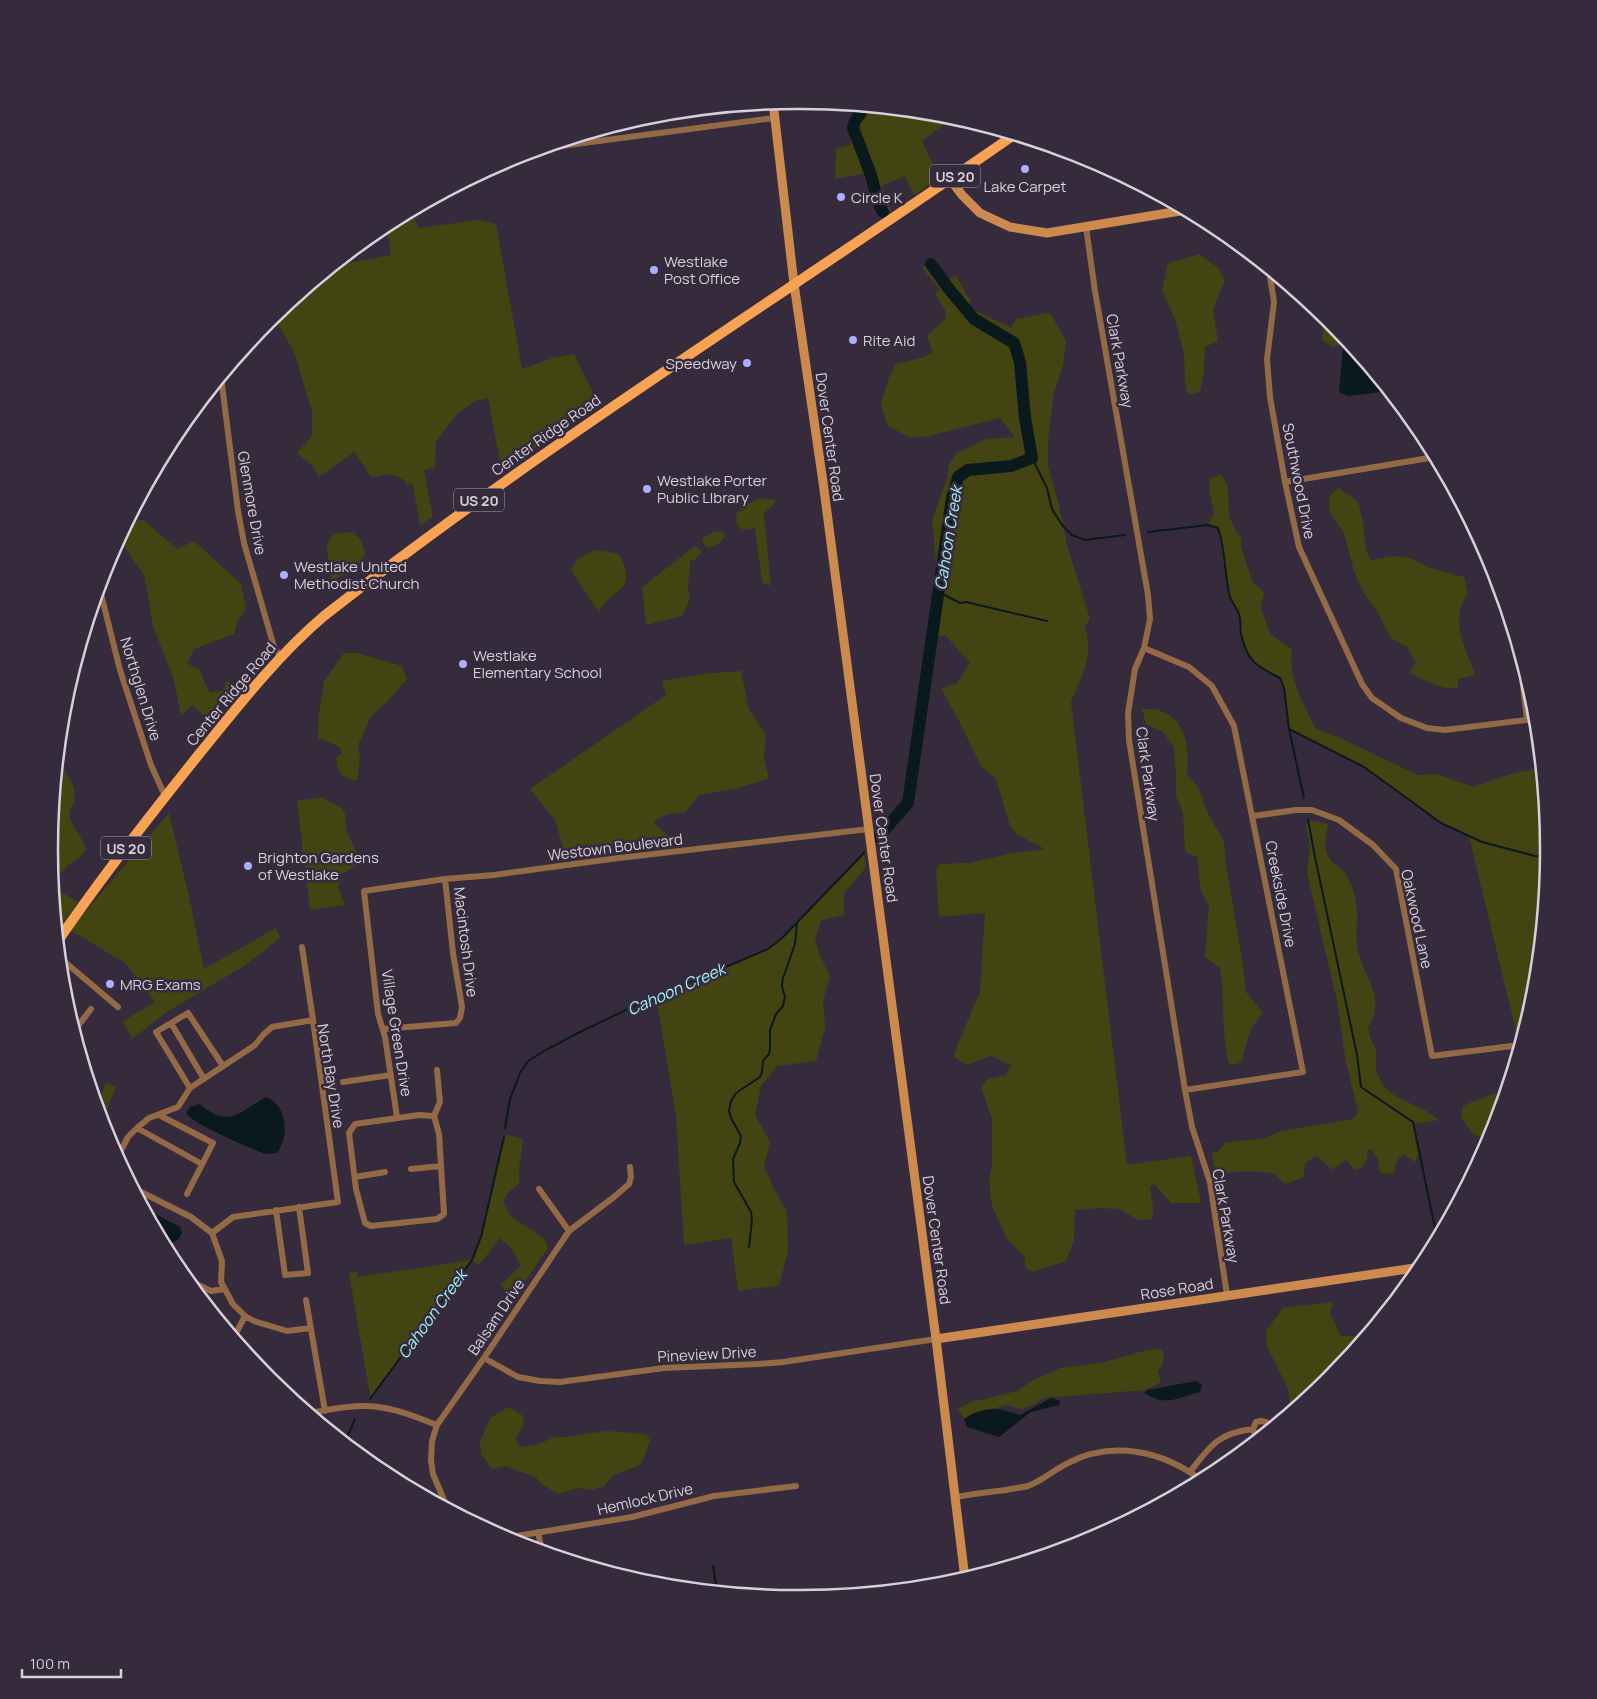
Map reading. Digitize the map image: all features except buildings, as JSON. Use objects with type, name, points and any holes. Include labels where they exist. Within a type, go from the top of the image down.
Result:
[{"type":"main road","name":"Center Ridge Road","points":[[63,933],[165,796],[240,704],[298,638],[324,616],[509,478],[1008,139]]},
{"type":"street","name":"Dover Center Road","points":[[773,110],[794,284],[823,482],[936,1339],[964,1571]]},
{"type":"street","points":[[571,145],[774,118]]},
{"type":"street","points":[[950,179],[980,213],[1010,227],[1046,233],[1175,212]]},
{"type":"street","name":"Clark Parkway","points":[[1086,227],[1148,595],[1150,618],[1144,648],[1136,669],[1130,704],[1128,740],[1185,1090],[1192,1127],[1210,1182],[1227,1295]]},
{"type":"street","name":"Southwood Drive","points":[[1270,278],[1274,302],[1267,359],[1270,397],[1299,547],[1362,684],[1372,698],[1401,718],[1427,728],[1445,730],[1527,720]]},
{"type":"street","name":"Glenmore Drive","points":[[222,384],[244,544],[274,647],[281,657]]},
{"type":"street","points":[[1285,482],[1427,458]]},
{"type":"street","name":"Northglen Drive","points":[[102,598],[120,670],[151,765],[165,796]]},
{"type":"street","name":"Creekside Drive","points":[[1144,648],[1189,667],[1212,686],[1234,726],[1303,1072],[1185,1090]]},
{"type":"street","points":[[1526,709],[1527,720]]},
{"type":"street","name":"Oakwood Lane","points":[[1253,816],[1296,810],[1312,810],[1339,820],[1373,845],[1396,869],[1432,1056],[1512,1046]]},
{"type":"street","name":"Westown Boulevard","points":[[364,891],[445,879],[494,875],[619,858],[868,829]]},
{"type":"street","name":"Macintosh Drive","points":[[383,1029],[456,1022],[460,1018],[462,1007],[453,953],[445,879]]},
{"type":"street","name":"Village Green Drive","points":[[364,891],[378,1014],[383,1029],[398,1117],[355,1124],[349,1133],[355,1177],[365,1223],[371,1226],[437,1219],[444,1214],[442,1166]]},
{"type":"street","points":[[62,925],[66,928]]},
{"type":"street","points":[[302,947],[313,1020]]},
{"type":"street","points":[[67,964],[118,1007]]},
{"type":"street","points":[[79,1024],[91,1009]]},
{"type":"street","points":[[190,1088],[156,1032],[188,1013],[223,1066]]},
{"type":"street","name":"North Bay Drive","points":[[121,1149],[128,1137],[136,1128],[149,1118],[178,1107],[190,1088],[255,1045],[263,1034],[272,1027],[313,1020],[338,1202],[300,1207]]},
{"type":"street","points":[[171,1023],[204,1079]]},
{"type":"street","points":[[410,1169],[442,1166],[439,1134],[434,1116],[440,1102],[437,1070]]},
{"type":"street","points":[[343,1082],[391,1075]]},
{"type":"street","points":[[159,1114],[213,1143],[187,1194]]},
{"type":"street","points":[[398,1117],[434,1116]]},
{"type":"street","points":[[136,1128],[202,1164]]},
{"type":"street","name":"Balsam Drive","points":[[442,1498],[437,1488],[430,1460],[432,1441],[437,1425],[569,1231],[629,1184],[631,1177],[630,1167]]},
{"type":"street","points":[[355,1177],[385,1172]]},
{"type":"street","points":[[540,1190],[569,1231]]},
{"type":"street","points":[[142,1193],[191,1217],[212,1233],[222,1261],[221,1282],[233,1304],[245,1316],[254,1322],[287,1331],[311,1328]]},
{"type":"street","points":[[212,1233],[233,1217],[276,1210],[300,1207],[308,1273],[285,1275],[276,1210]]},
{"type":"street","name":"Rose Road","points":[[936,1339],[1409,1269]]},
{"type":"street","points":[[199,1285],[211,1290],[225,1289]]},
{"type":"street","points":[[306,1300],[325,1411]]},
{"type":"street","points":[[236,1332],[245,1316]]},
{"type":"street","name":"Pineview Drive","points":[[484,1358],[518,1377],[560,1382],[664,1368],[784,1362],[936,1339]]},
{"type":"street","points":[[316,1412],[363,1406],[409,1414],[437,1425]]},
{"type":"street","points":[[1254,1433],[1254,1424],[1261,1421],[1267,1423]]},
{"type":"street","points":[[1190,1472],[1209,1447],[1219,1439],[1236,1431],[1253,1429]]},
{"type":"street","points":[[956,1497],[1029,1486],[1070,1462],[1110,1451],[1144,1453],[1170,1461],[1195,1475]]},
{"type":"street","name":"Hemlock Drive","points":[[519,1536],[632,1517],[714,1496],[796,1486]]},
{"type":"street","points":[[538,1532],[540,1544]]},
{"type":"green space","points":[[856,111],[945,124],[922,141],[939,178],[914,195],[905,176],[881,186],[891,210],[882,216],[867,173],[835,179],[836,149],[851,145],[849,124]]},
{"type":"green space","points":[[413,217],[419,228],[479,220],[496,224],[522,369],[553,358],[574,354],[599,404],[502,471],[488,398],[475,401],[458,413],[436,441],[435,467],[424,470],[433,517],[420,525],[413,485],[407,484],[399,477],[391,475],[372,478],[354,452],[319,477],[313,467],[297,453],[312,436],[312,412],[295,354],[277,325],[310,292],[345,264],[391,255],[387,233]]},
{"type":"green space","points":[[1200,254],[1219,269],[1225,280],[1213,310],[1218,341],[1205,347],[1204,372],[1200,392],[1193,394],[1187,392],[1184,353],[1175,319],[1162,290],[1168,263]]},
{"type":"green space","points":[[936,260],[947,281],[956,275],[971,302],[970,308],[1011,328],[1016,319],[1050,313],[1066,341],[1063,365],[1054,392],[1048,440],[1048,466],[1058,501],[1067,545],[1090,619],[1085,626],[1088,647],[1086,666],[1071,702],[1127,1165],[1191,1156],[1201,1203],[1172,1204],[1154,1184],[1150,1187],[1153,1208],[1152,1219],[1138,1220],[1120,1209],[1075,1210],[1074,1240],[1066,1261],[1032,1272],[1025,1267],[1025,1257],[1007,1239],[992,1206],[989,1180],[992,1166],[992,1119],[981,1087],[988,1079],[1006,1075],[1011,1065],[991,1056],[967,1065],[954,1057],[980,992],[985,913],[939,917],[936,870],[939,864],[969,863],[1013,853],[1045,849],[1018,835],[1010,826],[996,779],[981,766],[941,688],[957,683],[970,663],[945,635],[933,637],[939,592],[932,521],[947,478],[949,465],[957,453],[986,439],[1015,437],[1000,418],[929,436],[910,438],[887,425],[881,404],[889,377],[896,364],[922,358],[933,352],[927,336],[946,318],[945,309],[935,294],[940,289],[922,268]]},
{"type":"green space","points":[[1322,326],[1340,345],[1333,347],[1322,340]]},
{"type":"green space","points":[[1221,474],[1228,486],[1229,517],[1241,538],[1241,547],[1253,583],[1264,592],[1261,608],[1270,634],[1292,649],[1291,659],[1294,680],[1315,728],[1347,741],[1417,775],[1436,774],[1474,787],[1510,774],[1535,769],[1540,850],[1538,898],[1533,946],[1516,1034],[1469,836],[1441,823],[1364,767],[1289,729],[1284,688],[1280,678],[1255,664],[1247,651],[1241,633],[1239,615],[1231,598],[1223,560],[1221,537],[1218,528],[1208,525],[1214,513],[1209,479]]},
{"type":"green space","points":[[1339,488],[1358,502],[1363,522],[1366,550],[1371,560],[1392,556],[1411,558],[1429,568],[1464,577],[1468,593],[1462,603],[1459,624],[1463,644],[1475,675],[1458,679],[1458,688],[1445,688],[1409,673],[1416,663],[1407,647],[1391,638],[1376,610],[1362,590],[1354,571],[1344,533],[1329,511],[1329,496]]},
{"type":"green space","points":[[761,498],[776,500],[764,513],[771,585],[762,582],[755,528],[744,530],[737,526],[736,514],[745,505]]},
{"type":"green space","points":[[143,520],[177,549],[194,541],[241,584],[246,608],[237,622],[234,634],[194,649],[187,663],[201,671],[210,693],[224,690],[226,681],[235,685],[230,694],[208,719],[192,705],[181,716],[174,680],[153,626],[144,575],[123,545],[134,522]]},
{"type":"green space","points":[[715,531],[722,532],[725,536],[718,544],[707,548],[702,542],[703,538]]},
{"type":"green space","points":[[353,532],[361,540],[365,554],[351,570],[332,580],[327,542],[335,534]]},
{"type":"green space","points":[[695,546],[702,552],[694,560],[690,561],[688,587],[690,599],[682,616],[646,625],[642,587]]},
{"type":"green space","points":[[596,550],[619,554],[626,576],[622,588],[599,612],[571,570],[577,559]]},
{"type":"green space","points":[[344,653],[357,653],[402,666],[407,679],[386,703],[371,716],[358,745],[360,757],[357,781],[343,776],[339,771],[336,757],[342,753],[340,747],[318,738],[319,713],[324,681]]},
{"type":"green space","points":[[741,671],[749,710],[766,734],[764,759],[769,779],[737,788],[699,795],[685,812],[667,814],[653,822],[670,838],[672,843],[565,855],[555,820],[530,789],[666,695],[662,681],[702,674]]},
{"type":"green space","points":[[1142,709],[1161,711],[1177,722],[1182,729],[1187,746],[1187,775],[1198,787],[1208,814],[1224,841],[1246,992],[1263,1013],[1252,1029],[1242,1061],[1235,1065],[1229,1063],[1226,1051],[1220,968],[1205,957],[1209,906],[1201,891],[1197,857],[1185,852],[1183,812],[1176,796],[1174,747],[1162,731],[1146,724]]},
{"type":"green space","points":[[62,769],[72,783],[75,793],[70,817],[86,849],[79,858],[68,865],[59,875],[59,801]]},
{"type":"green space","points":[[321,797],[341,808],[345,814],[347,831],[362,862],[340,875],[338,888],[345,905],[310,910],[297,801]]},
{"type":"green space","points":[[169,813],[204,969],[276,928],[280,938],[244,966],[167,1012],[132,1039],[123,1021],[155,1002],[125,963],[70,930]]},
{"type":"green space","points":[[1308,820],[1328,824],[1325,840],[1326,851],[1331,860],[1346,875],[1353,890],[1357,910],[1356,936],[1359,956],[1374,995],[1373,1016],[1368,1028],[1376,1049],[1376,1070],[1383,1086],[1395,1096],[1426,1111],[1439,1120],[1414,1124],[1419,1150],[1415,1162],[1404,1154],[1398,1159],[1393,1174],[1380,1173],[1377,1157],[1371,1149],[1368,1150],[1367,1160],[1361,1169],[1355,1170],[1346,1160],[1333,1170],[1316,1156],[1305,1163],[1304,1177],[1285,1184],[1273,1173],[1247,1171],[1215,1174],[1212,1153],[1218,1152],[1225,1143],[1266,1138],[1280,1131],[1353,1119],[1358,1112],[1346,1062],[1337,1001],[1307,873],[1310,847],[1306,826]]},
{"type":"green space","points":[[864,853],[866,867],[844,894],[844,915],[821,920],[815,939],[830,977],[823,1001],[825,1028],[816,1061],[777,1066],[761,1086],[755,1115],[770,1142],[764,1165],[773,1187],[787,1211],[788,1251],[779,1285],[738,1291],[731,1238],[684,1245],[676,1117],[656,997],[768,949],[782,938]]},
{"type":"green space","points":[[59,891],[78,902],[62,925]]},
{"type":"green space","points":[[106,1083],[116,1087],[107,1109],[105,1108],[100,1097]]},
{"type":"green space","points":[[1498,1093],[1483,1133],[1481,1136],[1474,1135],[1461,1117],[1463,1106]]},
{"type":"green space","points":[[508,1135],[523,1139],[519,1166],[520,1182],[507,1194],[503,1203],[512,1217],[545,1239],[548,1249],[515,1296],[507,1295],[501,1284],[521,1266],[512,1249],[500,1238],[479,1265],[471,1260],[481,1237],[504,1137]]},
{"type":"green space","points":[[471,1260],[373,1395],[370,1395],[349,1273],[357,1272],[358,1277]]},
{"type":"green space","points":[[1333,1302],[1330,1313],[1341,1336],[1358,1336],[1290,1404],[1288,1388],[1267,1347],[1266,1331],[1283,1308]]},
{"type":"green space","points":[[1160,1349],[1164,1353],[1163,1363],[1158,1372],[1161,1382],[1145,1390],[1043,1398],[1035,1404],[1022,1409],[1007,1405],[972,1414],[964,1419],[958,1409],[968,1403],[1017,1391],[1033,1380],[1060,1368],[1101,1363],[1147,1350]]},
{"type":"green space","points":[[509,1407],[522,1415],[524,1424],[515,1439],[520,1447],[536,1445],[555,1437],[606,1431],[646,1434],[650,1440],[643,1461],[638,1466],[613,1475],[604,1486],[592,1490],[579,1488],[558,1494],[540,1483],[536,1477],[505,1466],[492,1469],[481,1454],[480,1442],[490,1418]]},
{"type":"shaded area","points":[[1343,348],[1381,392],[1348,396],[1339,392]]},
{"type":"shaded area","points":[[266,1097],[278,1106],[284,1121],[284,1138],[277,1153],[264,1154],[209,1129],[186,1113],[190,1107],[200,1104],[218,1116],[233,1116]]},
{"type":"shaded area","points":[[153,1213],[180,1227],[182,1233],[178,1240],[171,1243]]},
{"type":"shaded area","points":[[1196,1381],[1202,1384],[1200,1392],[1178,1399],[1159,1400],[1144,1393],[1147,1390]]},
{"type":"shaded area","points":[[1051,1398],[1060,1401],[1059,1405],[1031,1412],[999,1437],[967,1427],[964,1419],[979,1411],[992,1409],[1020,1415]]},
{"type":"waterway","name":"Cahoon Creek","points":[[862,112],[855,121],[853,128],[883,212]]},
{"type":"waterway","name":"Cahoon Creek","points":[[878,837],[908,803],[952,498],[958,477],[968,470],[1011,466],[1032,458],[1025,418],[1020,362],[1014,343],[974,319],[931,264]]},
{"type":"waterway","points":[[1032,458],[1047,488],[1052,509],[1062,525],[1072,535],[1085,540],[1125,535]]},
{"type":"waterway","points":[[1148,532],[1208,525],[1218,528],[1221,536],[1230,597],[1239,614],[1241,634],[1246,651],[1259,666],[1280,678],[1284,688],[1289,729],[1304,798]]},
{"type":"waterway","points":[[939,592],[960,603],[966,602],[1047,621]]},
{"type":"waterway","points":[[1289,729],[1364,767],[1441,823],[1482,842],[1540,856]]},
{"type":"waterway","points":[[1308,820],[1357,1055],[1361,1087],[1413,1122],[1435,1228]]},
{"type":"waterway","name":"Cahoon Creek","points":[[505,1128],[510,1099],[520,1073],[528,1061],[578,1033],[630,1008],[768,949],[782,938],[864,853]]},
{"type":"waterway","points":[[749,1247],[751,1212],[734,1182],[733,1159],[741,1136],[729,1111],[731,1101],[736,1093],[760,1077],[763,1061],[769,1054],[770,1030],[776,1014],[783,1006],[785,997],[782,986],[783,978],[795,944],[797,923]]},
{"type":"waterway","name":"Cahoon Creek","points":[[370,1399],[472,1260],[481,1237],[504,1137]]},
{"type":"waterway","name":"Cahoon Creek","points":[[347,1437],[355,1419]]},
{"type":"waterway","points":[[713,1566],[716,1585]]},
{"type":"place","name":"Lake Carpet","points":[[1025,169]]},
{"type":"place","name":"Circle K","points":[[841,197]]},
{"type":"place","name":"Westlake Post Office","points":[[654,270]]},
{"type":"place","name":"Rite Aid","points":[[853,340]]},
{"type":"place","name":"Speedway","points":[[747,363]]},
{"type":"place","name":"Westlake Porter Public LIbrary","points":[[647,489]]},
{"type":"place","name":"Westlake United Methodist Church","points":[[284,575]]},
{"type":"place","name":"Westlake Elementary School","points":[[463,664]]},
{"type":"place","name":"Brighton Gardens of Westlake","points":[[248,866]]},
{"type":"place","name":"MRG Exams","points":[[110,984]]}]
